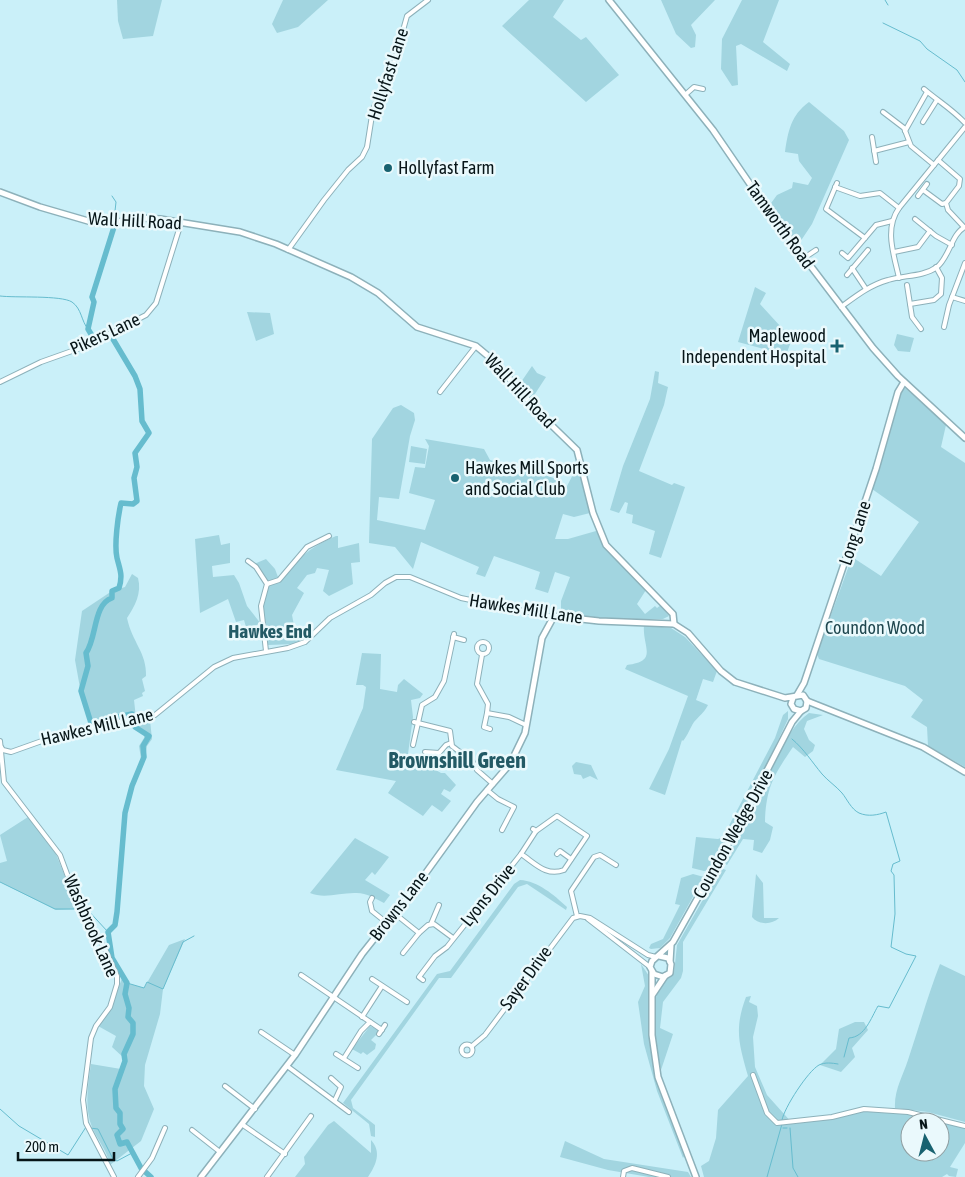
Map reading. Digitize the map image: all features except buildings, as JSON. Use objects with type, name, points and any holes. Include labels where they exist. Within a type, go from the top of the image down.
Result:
[{"type":"street","name":"Hollyfast Lane","points":[[288,250],[324,200],[362,156],[367,147],[373,109],[393,66],[407,16],[428,0]]},
{"type":"street","name":"Tamworth Road","points":[[609,0],[713,130],[804,258],[883,360],[965,438]]},
{"type":"street","points":[[685,95],[694,87],[703,89]]},
{"type":"street","points":[[905,131],[925,91],[937,100],[947,104],[953,113],[965,123]]},
{"type":"street","points":[[923,122],[937,100]]},
{"type":"street","points":[[883,112],[905,131],[909,142],[918,154],[934,165]]},
{"type":"street","points":[[898,278],[891,234],[892,221],[899,208],[965,127]]},
{"type":"street","points":[[872,137],[876,162]]},
{"type":"street","points":[[874,151],[909,142]]},
{"type":"street","points":[[938,160],[959,177],[960,180],[959,186],[946,203]]},
{"type":"street","points":[[960,180],[965,178]]},
{"type":"street","points":[[918,196],[927,184]]},
{"type":"street","points":[[865,238],[838,216],[827,211],[836,185],[860,196],[880,193],[899,208]]},
{"type":"street","points":[[959,186],[965,190]]},
{"type":"street","points":[[923,190],[942,204],[946,203]]},
{"type":"street","name":"Wall Hill Road","points":[[0,192],[87,221],[114,223],[140,218],[240,232],[288,250],[365,285],[417,327],[476,346],[494,361],[541,415],[577,450],[593,513],[606,545],[673,614],[674,624],[688,633],[721,671],[735,682],[794,701]]},
{"type":"street","points":[[841,307],[866,289],[898,278],[924,273],[936,267],[964,226],[948,210],[946,203]]},
{"type":"street","points":[[916,219],[930,231],[952,245]]},
{"type":"street","points":[[842,253],[848,258],[876,225],[892,221]]},
{"type":"street","name":"Pikers Lane","points":[[0,382],[41,362],[86,346],[146,315],[156,303],[180,223]]},
{"type":"street","points":[[894,252],[918,247],[930,231]]},
{"type":"street","points":[[804,258],[816,250]]},
{"type":"street","points":[[847,275],[868,250]]},
{"type":"street","points":[[944,327],[952,297],[965,263]]},
{"type":"street","points":[[910,304],[934,300],[942,294],[942,278],[936,267]]},
{"type":"street","points":[[852,268],[866,289]]},
{"type":"street","points":[[907,285],[914,323],[921,329]]},
{"type":"street","points":[[952,297],[965,302]]},
{"type":"street","points":[[440,392],[476,346]]},
{"type":"street","name":"Long Lane","points":[[794,701],[804,683],[876,469],[898,392],[904,382]]},
{"type":"street","points":[[267,584],[279,580],[307,547],[329,536]]},
{"type":"street","points":[[248,562],[256,567],[267,584],[261,606],[266,651]]},
{"type":"street","name":"Hawkes Mill Lane","points":[[2,760],[11,752],[67,732],[128,722],[162,711],[206,674],[224,662],[233,658],[288,648],[305,642],[330,618],[372,595],[388,580],[400,576],[410,577],[461,598],[553,617],[558,615],[599,621],[674,624]]},
{"type":"street","name":"Browns Lane","points":[[203,1176],[295,1055],[333,996],[394,913],[515,756],[526,725],[542,638],[553,617]]},
{"type":"street","points":[[413,745],[416,723],[423,703],[434,698],[444,681],[454,636],[464,640]]},
{"type":"street","points":[[482,655],[477,684],[488,704],[484,727],[490,729]]},
{"type":"street","name":"Long Lane","points":[[803,709],[806,699],[804,683]]},
{"type":"street","points":[[794,701],[806,699],[825,709],[923,748],[965,772]]},
{"type":"street","points":[[794,701],[803,709],[825,709]]},
{"type":"street","name":"Coundon Wedge Drive","points":[[792,722],[794,701]]},
{"type":"street","name":"Coundon Wedge Drive","points":[[651,969],[658,956],[671,945],[742,819],[792,722],[803,709]]},
{"type":"street","points":[[487,714],[509,718],[526,725]]},
{"type":"street","points":[[416,723],[449,730],[452,733],[451,743]]},
{"type":"street","name":"Washbrook Lane","points":[[0,741],[4,782],[60,855],[79,905],[105,949],[116,976],[117,984],[110,1007],[93,1032],[83,1100],[86,1122],[114,1177]]},
{"type":"street","points":[[425,752],[439,753],[446,745],[451,743]]},
{"type":"street","points":[[451,743],[493,784]]},
{"type":"street","points":[[1,747],[3,750],[11,752]]},
{"type":"street","points":[[487,790],[514,808],[502,830]]},
{"type":"street","name":"Lyons Drive","points":[[431,924],[453,938],[521,854],[535,830],[546,826],[552,818],[557,816],[588,837],[570,859],[564,870],[553,873],[548,873],[521,854]]},
{"type":"street","points":[[560,851],[570,859]]},
{"type":"street","points":[[616,865],[600,855],[594,857],[571,891],[577,916],[584,916],[597,922],[648,955],[665,957],[670,962]]},
{"type":"street","points":[[372,898],[370,902],[372,911],[387,923]]},
{"type":"street","name":"Lyons Drive","points":[[403,953],[419,933],[431,924],[440,908]]},
{"type":"street","points":[[394,913],[419,933]]},
{"type":"street","name":"Sayer Drive","points":[[472,1046],[485,1036],[568,922],[577,916]]},
{"type":"street","points":[[584,916],[659,977],[666,976]]},
{"type":"street","points":[[423,980],[417,975],[432,962],[453,938]]},
{"type":"street","name":"Coundon Wedge Drive","points":[[653,995],[671,970],[671,945]]},
{"type":"street","points":[[432,962],[436,965]]},
{"type":"street","points":[[651,969],[653,995],[652,1035],[658,1077],[696,1177]]},
{"type":"street","points":[[301,975],[370,1022],[380,1032],[385,1025]]},
{"type":"street","points":[[372,979],[408,1002]]},
{"type":"street","points":[[362,1017],[382,986]]},
{"type":"street","points":[[398,1004],[402,999]]},
{"type":"street","points":[[506,1007],[511,1011]]},
{"type":"street","points":[[344,1058],[370,1022]]},
{"type":"street","points":[[261,1032],[295,1055]]},
{"type":"street","points":[[336,1054],[357,1067],[358,1062]]},
{"type":"street","points":[[287,1066],[349,1112]]},
{"type":"street","points":[[753,1075],[767,1114],[777,1123],[832,1117],[864,1109],[908,1112],[965,1126]]},
{"type":"street","points":[[331,1078],[341,1090],[335,1100]]},
{"type":"street","points":[[336,1082],[340,1078]]},
{"type":"street","points":[[227,1090],[255,1109]]},
{"type":"street","points":[[267,1177],[310,1118],[303,1116]]},
{"type":"street","points":[[243,1125],[284,1154]]},
{"type":"street","points":[[138,1177],[152,1158],[165,1134],[165,1128]]},
{"type":"street","points":[[195,1131],[220,1152]]},
{"type":"street","points":[[623,1177],[624,1171],[632,1168],[668,1177]]},
{"type":"green space","points":[[117,0],[162,0],[153,36],[123,39],[118,21]]},
{"type":"green space","points":[[283,0],[328,0],[298,27],[277,33],[272,24]]},
{"type":"green space","points":[[529,0],[564,0],[553,17],[581,40],[586,37],[619,75],[586,102],[502,26]]},
{"type":"green space","points":[[661,0],[715,0],[691,25],[696,35],[695,47],[691,48],[676,34]]},
{"type":"green space","points":[[742,0],[779,0],[763,42],[790,64],[787,71],[741,44],[736,46],[738,85],[732,86],[721,69],[722,39]]},
{"type":"green space","points":[[809,102],[844,131],[849,140],[812,224],[798,245],[769,206],[777,195],[792,188],[793,182],[808,185],[812,178],[799,161],[798,154],[785,152],[791,124],[798,112]]},
{"type":"green space","points":[[755,287],[766,293],[760,304],[792,339],[786,355],[738,342]]},
{"type":"green space","points":[[247,312],[270,313],[274,334],[256,341]]},
{"type":"green space","points":[[897,334],[914,338],[910,352],[898,351],[894,345]]},
{"type":"green space","points":[[532,366],[537,373],[546,377],[531,400],[519,385]]},
{"type":"green space","points":[[655,371],[659,372],[658,383],[668,387],[664,405],[639,471],[672,485],[674,483],[685,487],[661,558],[649,554],[655,531],[632,523],[633,515],[626,513],[628,503],[625,502],[619,513],[610,510],[623,466],[650,399]]},
{"type":"green space","name":"Coundon Wood","points":[[905,388],[946,425],[941,447],[965,463],[965,767],[928,746],[927,727],[911,717],[923,700],[905,686],[819,659],[817,654],[852,557],[881,576],[919,522],[872,489],[900,393]]},
{"type":"green space","points":[[401,405],[414,413],[415,420],[410,436],[399,499],[379,497],[377,520],[425,530],[435,500],[409,493],[415,467],[425,468],[429,446],[425,439],[484,449],[490,460],[524,471],[526,468],[556,479],[566,488],[579,463],[590,513],[574,517],[563,514],[555,539],[568,539],[596,531],[608,552],[646,590],[637,604],[645,614],[655,606],[657,608],[661,605],[669,616],[663,619],[606,619],[561,612],[561,601],[570,577],[555,572],[548,593],[535,589],[540,572],[494,556],[485,577],[476,574],[479,567],[421,542],[413,569],[395,547],[369,543],[372,439],[393,408]]},
{"type":"green space","points":[[411,446],[427,449],[425,464],[409,462]]},
{"type":"green space","points":[[219,535],[221,545],[230,543],[230,563],[212,566],[213,577],[234,575],[239,583],[247,606],[261,624],[246,627],[244,620],[236,622],[228,599],[200,613],[195,539]]},
{"type":"green space","points":[[338,536],[338,548],[359,543],[360,562],[351,563],[353,584],[329,596],[323,591],[329,570],[317,568],[315,573],[307,575],[297,588],[304,593],[292,615],[295,631],[310,636],[296,644],[268,645],[263,605],[269,585],[266,578],[254,564],[266,559],[275,569],[278,577],[282,574],[286,576],[307,552]]},
{"type":"green space","points":[[132,574],[138,578],[139,589],[135,604],[127,618],[146,668],[146,676],[142,679],[145,691],[142,693],[143,696],[134,700],[136,718],[91,723],[82,699],[75,660],[82,611],[112,591],[125,587]]},
{"type":"green space","points":[[644,625],[671,628],[685,637],[717,671],[713,682],[703,679],[696,700],[708,705],[694,722],[685,739],[682,740],[665,795],[649,789],[669,749],[688,696],[625,669],[627,665],[637,663],[646,656]]},
{"type":"green space","points":[[362,653],[381,654],[380,689],[397,692],[398,685],[404,679],[423,694],[420,698],[411,700],[413,717],[408,754],[441,773],[445,773],[456,785],[450,792],[444,789],[441,794],[451,801],[442,812],[432,805],[423,816],[388,793],[396,781],[336,770],[363,708],[366,687],[356,685]]},
{"type":"green space","points":[[788,711],[788,719],[768,762],[710,870],[704,871],[692,868],[696,837],[718,839],[723,837],[775,738],[783,715]]},
{"type":"green space","points":[[809,713],[823,715],[807,721],[804,729],[809,740],[815,745],[813,751],[805,757],[793,747],[776,774],[769,790],[765,822],[773,827],[770,840],[762,853],[753,850],[754,840],[743,839],[727,865],[724,863],[759,801],[783,745],[799,721]]},
{"type":"green space","points":[[150,720],[152,739],[147,746],[145,760],[141,759],[139,746],[144,735],[129,724]]},
{"type":"green space","points":[[576,762],[591,765],[598,780],[590,776],[583,779],[581,775],[574,774],[572,766]]},
{"type":"green space","points":[[28,817],[56,854],[78,909],[56,910],[0,882],[0,863],[7,861],[0,835]]},
{"type":"green space","points":[[355,838],[389,857],[375,875],[372,872],[365,880],[390,895],[384,903],[362,893],[326,896],[310,893]]},
{"type":"green space","points":[[721,868],[726,870],[683,942],[683,971],[681,978],[663,1002],[660,1028],[673,1034],[661,1070],[657,1052],[654,1019],[658,991],[663,983],[674,973],[677,945]]},
{"type":"green space","points":[[693,874],[704,877],[670,938],[660,948],[649,948],[651,944],[663,939],[680,905],[675,904],[681,878]]},
{"type":"green space","points":[[756,874],[763,883],[764,918],[779,918],[773,922],[761,923],[752,917]]},
{"type":"green space","points":[[520,880],[533,883],[545,889],[567,907],[566,910],[527,884],[518,887],[451,978],[439,978],[351,1100],[353,1108],[375,1125],[375,1137],[371,1136],[369,1124],[343,1103],[437,974],[450,971],[514,884]]},
{"type":"green space","points":[[185,939],[163,989],[160,1014],[145,1065],[144,1086],[154,1109],[141,1141],[110,1165],[107,1155],[94,1132],[88,1112],[87,1096],[91,1064],[121,1069],[125,1059],[112,1047],[116,1036],[98,1026],[110,1011],[122,978],[127,983],[144,988],[169,945]]},
{"type":"green space","points":[[641,964],[649,976],[652,1060],[660,1093],[685,1155],[683,1158],[657,1091],[644,1044],[638,1002],[645,986]]},
{"type":"green space","points":[[940,964],[965,976],[965,1122],[950,1118],[950,1112],[928,1112],[895,1108],[897,1089]]},
{"type":"green space","points":[[751,996],[749,1002],[757,1006],[758,1016],[753,1037],[755,1067],[767,1095],[793,1124],[865,1111],[900,1113],[900,1162],[950,1162],[950,1124],[965,1127],[965,1143],[950,1167],[958,1169],[956,1177],[947,1174],[942,1177],[704,1177],[701,1166],[709,1161],[716,1138],[718,1110],[748,1076],[739,1037],[742,1008],[746,997]]},
{"type":"green space","points":[[855,1022],[864,1022],[868,1030],[852,1048],[855,1057],[841,1072],[820,1065],[836,1049],[839,1029]]},
{"type":"green space","points":[[370,1026],[380,1031],[371,1040],[376,1044],[375,1049],[367,1055],[363,1052],[361,1054],[352,1049]]},
{"type":"green space","points":[[334,1121],[371,1153],[371,1140],[376,1149],[377,1158],[368,1177],[295,1177],[305,1164],[304,1157],[328,1125]]},
{"type":"green space","points":[[565,1141],[604,1159],[688,1172],[691,1177],[649,1177],[608,1170],[560,1157]]},
{"type":"waterway","points":[[885,0],[888,5]]},
{"type":"waterway","points":[[883,23],[920,41],[927,49],[957,70],[965,82]]},
{"type":"waterway","points":[[112,196],[116,202],[114,220]]},
{"type":"waterway","points":[[109,331],[94,339],[88,329],[94,302],[92,297],[114,227]]},
{"type":"waterway","points":[[0,296],[58,298],[72,302],[78,308],[88,329]]},
{"type":"waterway","points":[[110,334],[135,376],[140,389],[142,421],[149,433],[135,453],[137,467],[134,478],[137,501],[133,504],[121,503],[116,546],[121,576],[119,588],[112,591],[112,598],[106,601],[98,614],[92,639],[86,653],[88,666],[81,691],[91,723],[132,714],[135,727],[149,736],[143,746],[144,757],[132,786],[125,813],[117,912],[115,925],[108,932],[112,958],[127,983],[125,994],[129,1008],[128,1017],[133,1023],[133,1034],[124,1054],[125,1061],[115,1089],[116,1108],[120,1113],[120,1124],[123,1129],[117,1135],[120,1144],[127,1142],[141,1168],[151,1177]]},
{"type":"waterway","points":[[792,739],[856,811],[869,815],[886,812],[900,861],[893,864],[891,871],[894,875],[895,914],[891,947],[906,954],[916,956],[889,1008],[878,1006],[863,1031],[855,1037],[849,1038],[844,1057]]},
{"type":"waterway","points":[[0,882],[55,909],[77,909]]},
{"type":"waterway","points":[[84,906],[108,932]]},
{"type":"waterway","points":[[127,983],[144,988],[147,982],[163,989],[183,942],[194,936]]},
{"type":"waterway","points":[[782,1120],[787,1107],[809,1074],[824,1063],[838,1064]]},
{"type":"waterway","points":[[0,1109],[19,1126],[68,1155],[86,1127]]},
{"type":"waterway","points":[[767,1177],[782,1124]]},
{"type":"waterway","points":[[90,1128],[98,1129],[113,1159],[117,1161],[132,1153]]},
{"type":"waterway","points":[[790,1128],[793,1168],[798,1177]]},
{"type":"place","name":"Hollyfast Farm","points":[[388,168]]},
{"type":"place","name":"Maplewood Independent Hospital","points":[[837,346]]},
{"type":"place","name":"Hawkes Mill Sports and Social Club","points":[[455,478]]},
{"type":"district","name":"Hawkes End","points":[[270,631]]},
{"type":"district","name":"Brownshill Green","points":[[457,760]]}]
